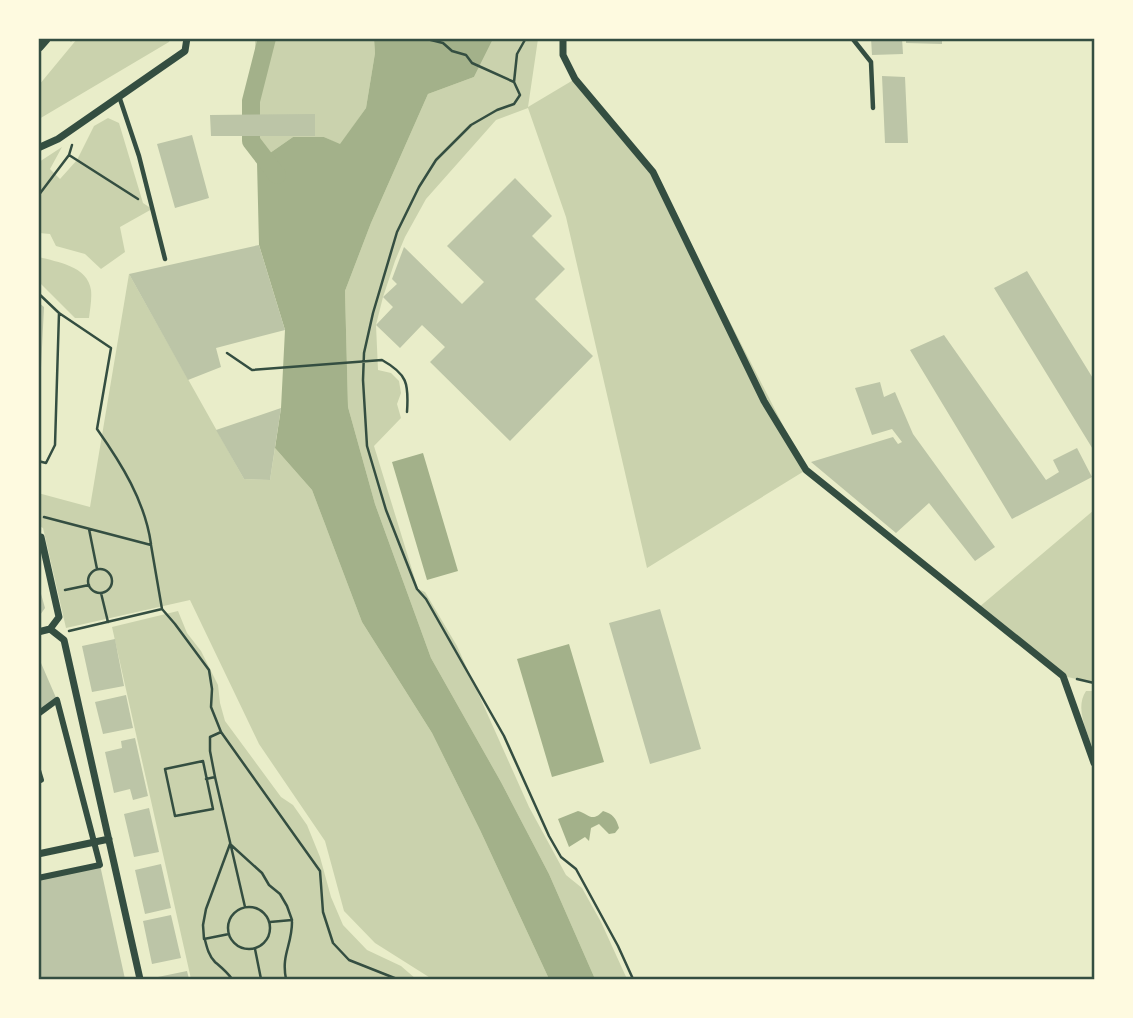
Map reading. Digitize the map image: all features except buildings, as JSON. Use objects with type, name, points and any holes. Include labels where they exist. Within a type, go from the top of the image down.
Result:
[{"type":"main road","points":[[38,46],[45,38]]},
{"type":"street","points":[[38,148],[58,139],[185,51],[187,38]]},
{"type":"street","points":[[563,38],[563,55],[575,79],[653,172],[764,401],[806,470],[1063,676],[1094,763]]},
{"type":"street","points":[[38,537],[41,537],[59,617],[50,629],[38,632]]},
{"type":"street","points":[[50,629],[64,640],[140,979]]},
{"type":"street","points":[[38,713],[57,700],[100,865],[38,878]]},
{"type":"street","points":[[38,770],[41,780],[38,780]]},
{"type":"street","points":[[38,854],[109,839]]},
{"type":"lane","points":[[852,38],[871,62],[873,108]]},
{"type":"lane","points":[[119,96],[139,156],[165,259]]},
{"type":"path","points":[[429,38],[443,43],[452,51],[466,55],[472,63],[514,82]]},
{"type":"path","points":[[526,38],[517,54],[514,82],[520,95],[514,104],[471,125],[436,160],[397,232],[364,353],[367,446],[386,510],[417,589],[426,599],[483,698],[504,736],[549,836],[561,857],[576,869],[633,979]]},
{"type":"path","points":[[39,195],[69,155],[79,125]]},
{"type":"path","points":[[69,155],[152,209]]},
{"type":"path","points":[[38,293],[59,313],[111,348],[97,429],[124,469],[140,505],[150,534],[162,609],[209,670],[211,707],[221,732],[320,872],[323,912],[333,943],[349,961],[397,979]]},
{"type":"path","points":[[38,461],[46,463],[55,445],[59,313]]},
{"type":"path","points":[[228,353],[252,370],[382,360],[394,367],[406,380],[407,412]]},
{"type":"path","points":[[44,517],[151,545]]},
{"type":"path","points":[[89,529],[97,569]]},
{"type":"path","points":[[97,569],[103,569],[111,576],[110,587],[101,593],[92,589],[88,580],[89,575],[97,569]]},
{"type":"path","points":[[60,591],[89,585]]},
{"type":"path","points":[[101,593],[108,622]]},
{"type":"path","points":[[69,631],[162,609]]},
{"type":"path","points":[[1063,676],[1094,683]]},
{"type":"path","points":[[221,732],[210,737],[210,751],[245,907]]},
{"type":"path","points":[[203,761],[206,779],[212,809],[175,816],[165,769],[203,761]]},
{"type":"path","points":[[206,779],[215,777]]},
{"type":"path","points":[[230,844],[262,873],[287,906],[292,920],[292,934],[283,965],[284,979]]},
{"type":"path","points":[[230,844],[206,909],[203,925],[208,952],[232,979]]},
{"type":"path","points":[[245,907],[256,908],[264,913],[270,922],[266,941],[255,948],[239,947],[229,934],[231,917],[245,907]]},
{"type":"path","points":[[270,922],[292,920]]},
{"type":"path","points":[[204,939],[229,934]]},
{"type":"path","points":[[255,948],[261,979]]},
{"type":"path","points":[[381,979],[383,973]]},
{"type":"shaded area","points":[[77,39],[170,39],[39,119],[39,85]]},
{"type":"shaded area","points":[[255,39],[374,39],[375,53],[366,108],[340,145],[324,137],[293,137],[257,162]]},
{"type":"shaded area","points":[[374,39],[493,39],[474,77],[428,94],[371,223],[345,291],[348,407],[375,504],[431,658],[549,874],[595,979],[549,979],[432,733],[362,622],[312,490],[275,448],[281,408],[285,330],[259,245],[257,162],[293,137],[324,137],[340,144],[366,108],[375,53]]},
{"type":"shaded area","points":[[493,39],[538,39],[528,107],[575,79],[653,172],[806,470],[647,568],[566,217],[528,108],[496,120],[426,199],[395,261],[376,325],[378,370],[391,373],[399,381],[401,393],[397,404],[401,418],[374,446],[418,589],[425,592],[457,646],[529,807],[566,875],[582,888],[627,979],[595,979],[549,874],[431,658],[375,504],[348,407],[345,291],[371,223],[428,94],[474,77]]},
{"type":"shaded area","points":[[108,118],[119,123],[143,203],[152,209],[120,227],[125,252],[101,269],[85,254],[56,246],[50,234],[39,233],[39,162],[62,147],[50,169],[60,179],[77,160],[94,126]]},
{"type":"shaded area","points":[[39,257],[71,266],[84,275],[91,290],[89,318],[75,318],[39,282]]},
{"type":"shaded area","points":[[129,274],[244,479],[270,480],[275,448],[312,490],[362,622],[432,733],[549,979],[432,979],[375,943],[344,911],[325,841],[259,744],[190,600],[66,628],[43,528],[39,526],[38,493],[90,507]]},
{"type":"shaded area","points":[[423,453],[458,571],[427,580],[392,462]]},
{"type":"shaded area","points":[[1094,510],[1094,683],[1063,676],[978,608]]},
{"type":"shaded area","points":[[178,611],[187,633],[201,651],[218,685],[225,721],[281,797],[293,805],[307,825],[343,925],[367,950],[401,966],[416,979],[191,979],[112,627]]},
{"type":"shaded area","points":[[569,644],[604,762],[552,777],[517,659]]},
{"type":"shaded area","points":[[1086,691],[1094,691],[1094,752],[1082,713],[1081,705]]},
{"type":"shaded area","points":[[578,811],[590,817],[606,812],[614,817],[619,828],[615,833],[609,834],[599,824],[591,828],[589,841],[585,837],[569,847],[558,819]]},
{"type":"waterway","points":[[267,38],[251,101],[251,141],[277,175]]}]
